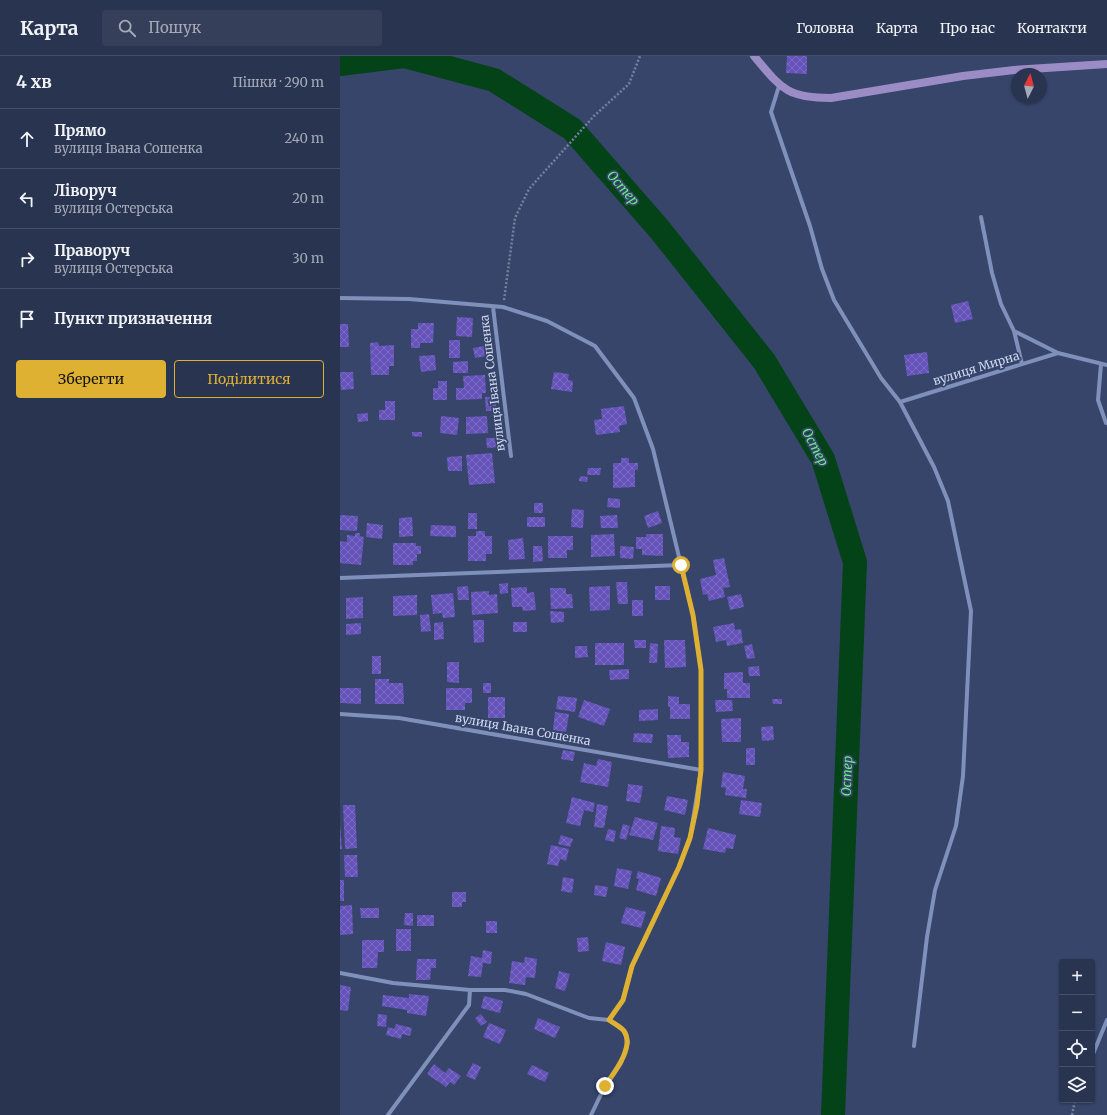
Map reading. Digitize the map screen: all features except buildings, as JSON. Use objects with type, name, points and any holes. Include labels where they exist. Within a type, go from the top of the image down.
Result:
[{"type":"street","points":[[754,56],[779,86],[795,95],[812,98],[831,98],[970,75],[1021,69],[1107,64]]},
{"type":"street","points":[[779,86],[771,112],[810,226],[822,269],[834,300],[881,378],[900,402],[934,467],[948,501],[971,611],[963,776],[956,826],[935,890],[927,937],[914,1046]]},
{"type":"street","points":[[980,216],[992,273],[1001,304],[1014,331],[1022,364]]},
{"type":"street","name":"вулиця Івана Сошенка","points":[[340,298],[409,299],[504,307],[547,321],[595,346],[634,398],[653,449],[693,615],[701,670],[701,770],[690,838],[679,867],[632,966],[623,1000],[609,1020]]},
{"type":"street","name":"вулиця Івана Сошенка","points":[[493,306],[511,456]]},
{"type":"street","points":[[1014,331],[1058,353],[1107,365]]},
{"type":"street","name":"вулиця Мирна","points":[[900,402],[1058,353]]},
{"type":"street","points":[[1101,364],[1098,400],[1106,422]]},
{"type":"street","points":[[340,578],[681,565]]},
{"type":"street","name":"вулиця Івана Сошенка","points":[[340,714],[399,718],[701,770]]},
{"type":"street","points":[[340,973],[393,983],[470,990],[505,990],[526,994],[589,1018],[609,1020],[624,1031],[628,1042],[621,1063],[605,1086],[591,1115]]},
{"type":"street","points":[[388,1115],[469,1005],[470,990]]},
{"type":"street","points":[[1095,1049],[1107,1020]]},
{"type":"path","points":[[504,307],[515,218],[529,188],[594,116],[629,84],[640,56]]},
{"type":"path","points":[[1072,1115],[1074,1103]]},
{"type":"waterway","name":"Остер","points":[[340,64],[404,56],[494,80],[572,129],[660,230],[764,361],[823,459],[855,562],[833,1115]]},
{"type":"route","points":[[605,1086],[621,1063],[628,1042],[624,1031],[609,1020],[623,1000],[632,966],[679,867],[690,838],[697,805],[701,770],[703,715],[701,670],[693,615],[681,565]]}]
